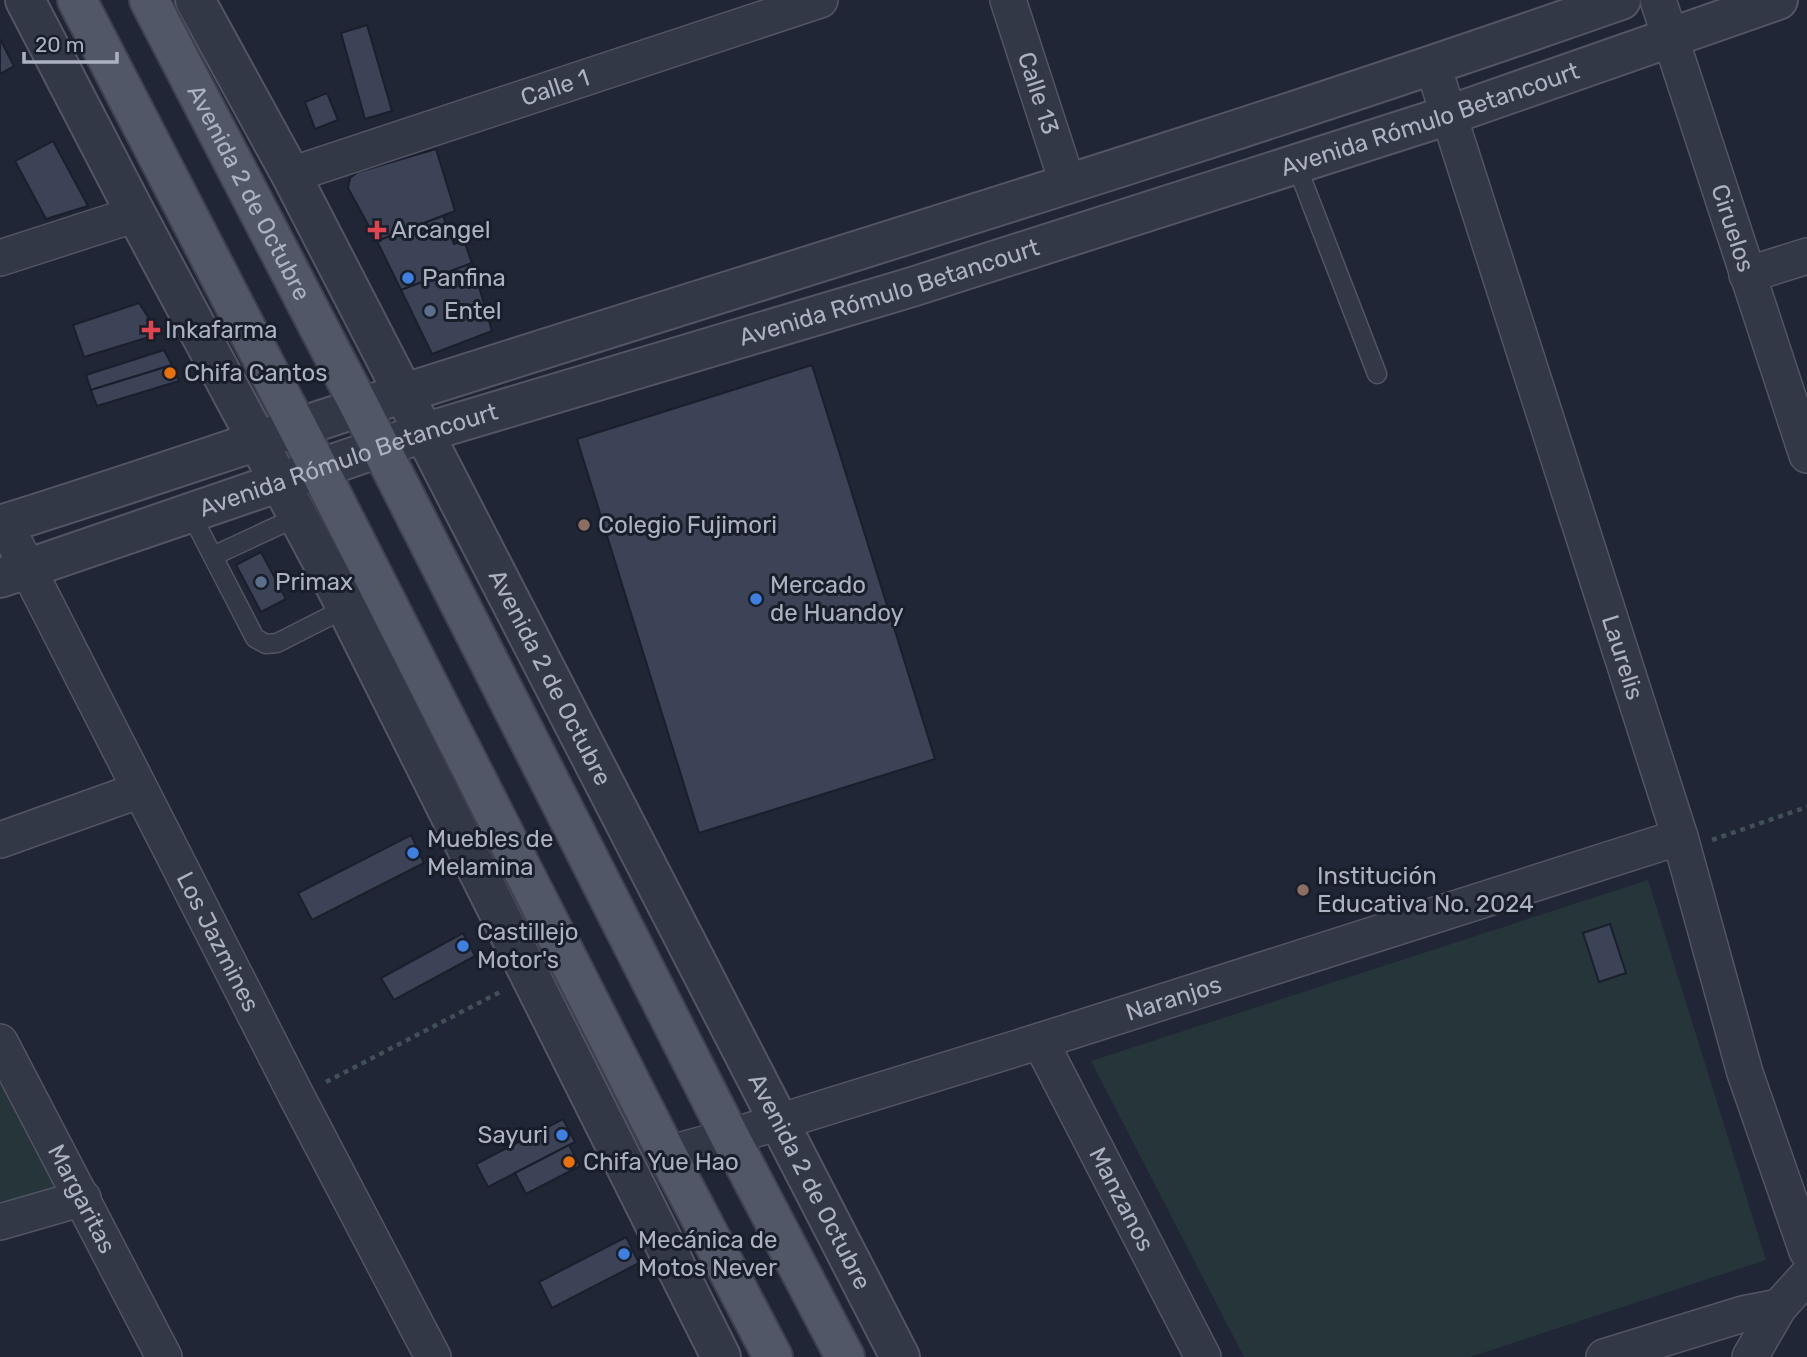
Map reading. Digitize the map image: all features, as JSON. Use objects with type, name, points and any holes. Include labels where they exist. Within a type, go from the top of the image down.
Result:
[{"type":"main road","points":[[77,0],[667,1154],[774,1357]]},
{"type":"main road","name":"Avenida 2 de Octubre","points":[[149,0],[381,447],[730,1137],[845,1357]]},
{"type":"street","points":[[25,0],[135,214],[299,516],[721,1357]]},
{"type":"street","name":"Avenida 2 de Octubre","points":[[195,0],[291,175],[900,1357]]},
{"type":"street","name":"Calle 1","points":[[291,175],[820,0]]},
{"type":"street","name":"Calle 13","points":[[1008,0],[1068,185]]},
{"type":"street","name":"Avenida Rómulo Betancourt","points":[[2,524],[297,427],[1068,185],[1433,66],[1621,0]]},
{"type":"street","name":"Ciruelos","points":[[1658,0],[1807,455]]},
{"type":"street","name":"Avenida Rómulo Betancourt","points":[[14,574],[423,433],[912,287],[1449,115],[1778,0]]},
{"type":"street","name":"Laurelis","points":[[1433,66],[1682,844],[1745,1073],[1807,1251]]},
{"type":"street","points":[[0,258],[135,214]]},
{"type":"street","points":[[1747,275],[1807,256]]},
{"type":"street","name":"Los Jazmines","points":[[2,524],[14,574],[140,790],[433,1357]]},
{"type":"street","points":[[0,840],[140,790]]},
{"type":"street","name":"Naranjos","points":[[667,1154],[730,1137],[1682,844]]},
{"type":"street","name":"Manzanos","points":[[1040,1041],[1203,1357]]},
{"type":"street","name":"Margaritas","points":[[0,1042],[164,1357]]},
{"type":"street","points":[[0,1222],[83,1198]]},
{"type":"street","points":[[1750,1357],[1779,1307],[1807,1276]]},
{"type":"street","points":[[1604,1357],[1743,1314],[1779,1307]]},
{"type":"lane","points":[[1296,164],[1377,374]]},
{"type":"lane","points":[[191,513],[255,638],[265,643],[277,643],[346,608]]},
{"type":"lane","points":[[213,556],[299,516]]},
{"type":"path","points":[[1682,844],[1807,807]]},
{"type":"path","points":[[297,1097],[530,976]]},
{"type":"shaded area","points":[[1648,880],[1766,1260],[1470,1357],[1244,1357],[1091,1061]]},
{"type":"shaded area","points":[[0,1083],[56,1191],[0,1207]]},
{"type":"building","points":[[367,25],[392,111],[365,119],[341,33]]},
{"type":"building","points":[[0,39],[14,66],[0,74]]},
{"type":"building","points":[[327,93],[338,120],[315,129],[305,102]]},
{"type":"building","points":[[53,141],[88,206],[46,219],[15,161]]},
{"type":"building","points":[[436,149],[455,211],[377,241],[348,188],[350,178],[358,172]]},
{"type":"building","points":[[443,216],[454,244],[464,241],[472,263],[401,290],[377,241]]},
{"type":"building","points":[[472,263],[492,331],[432,354],[401,290]]},
{"type":"building","points":[[139,303],[159,334],[84,357],[73,325]]},
{"type":"building","points":[[164,350],[172,365],[91,390],[86,375]]},
{"type":"building","points":[[172,365],[179,381],[97,406],[91,390]]},
{"type":"building","name":"Mercado de Huandoy","points":[[812,365],[935,759],[699,833],[577,439]]},
{"type":"building","name":"Primax","points":[[261,552],[286,599],[261,612],[236,565]]},
{"type":"building","points":[[411,835],[424,863],[312,920],[298,893]]},
{"type":"building","points":[[1610,924],[1626,973],[1599,982],[1583,933]]},
{"type":"building","points":[[463,933],[475,956],[394,1000],[381,978]]},
{"type":"building","points":[[563,1119],[575,1142],[488,1187],[476,1164]]},
{"type":"building","points":[[569,1145],[580,1166],[526,1194],[515,1173]]},
{"type":"building","points":[[626,1237],[639,1263],[552,1308],[539,1282]]},
{"type":"place","name":"Arcangel","points":[[377,230]]},
{"type":"place","name":"Panfina","points":[[408,278]]},
{"type":"place","name":"Entel","points":[[430,311]]},
{"type":"place","name":"Inkafarma","points":[[151,330]]},
{"type":"place","name":"Chifa Cantos","points":[[170,373]]},
{"type":"place","name":"Colegio Fujimori","points":[[584,525]]},
{"type":"place","name":"Primax","points":[[261,582]]},
{"type":"place","name":"Mercado de Huandoy","points":[[756,599]]},
{"type":"place","name":"Muebles de Melamina","points":[[413,853]]},
{"type":"place","name":"Institución Educativa No. 2024","points":[[1303,890]]},
{"type":"place","name":"Castillejo Motor's","points":[[463,946]]},
{"type":"place","name":"Sayuri","points":[[562,1135]]},
{"type":"place","name":"Chifa Yue Hao","points":[[569,1162]]},
{"type":"place","name":"Mecánica de Motos Never","points":[[624,1254]]}]
